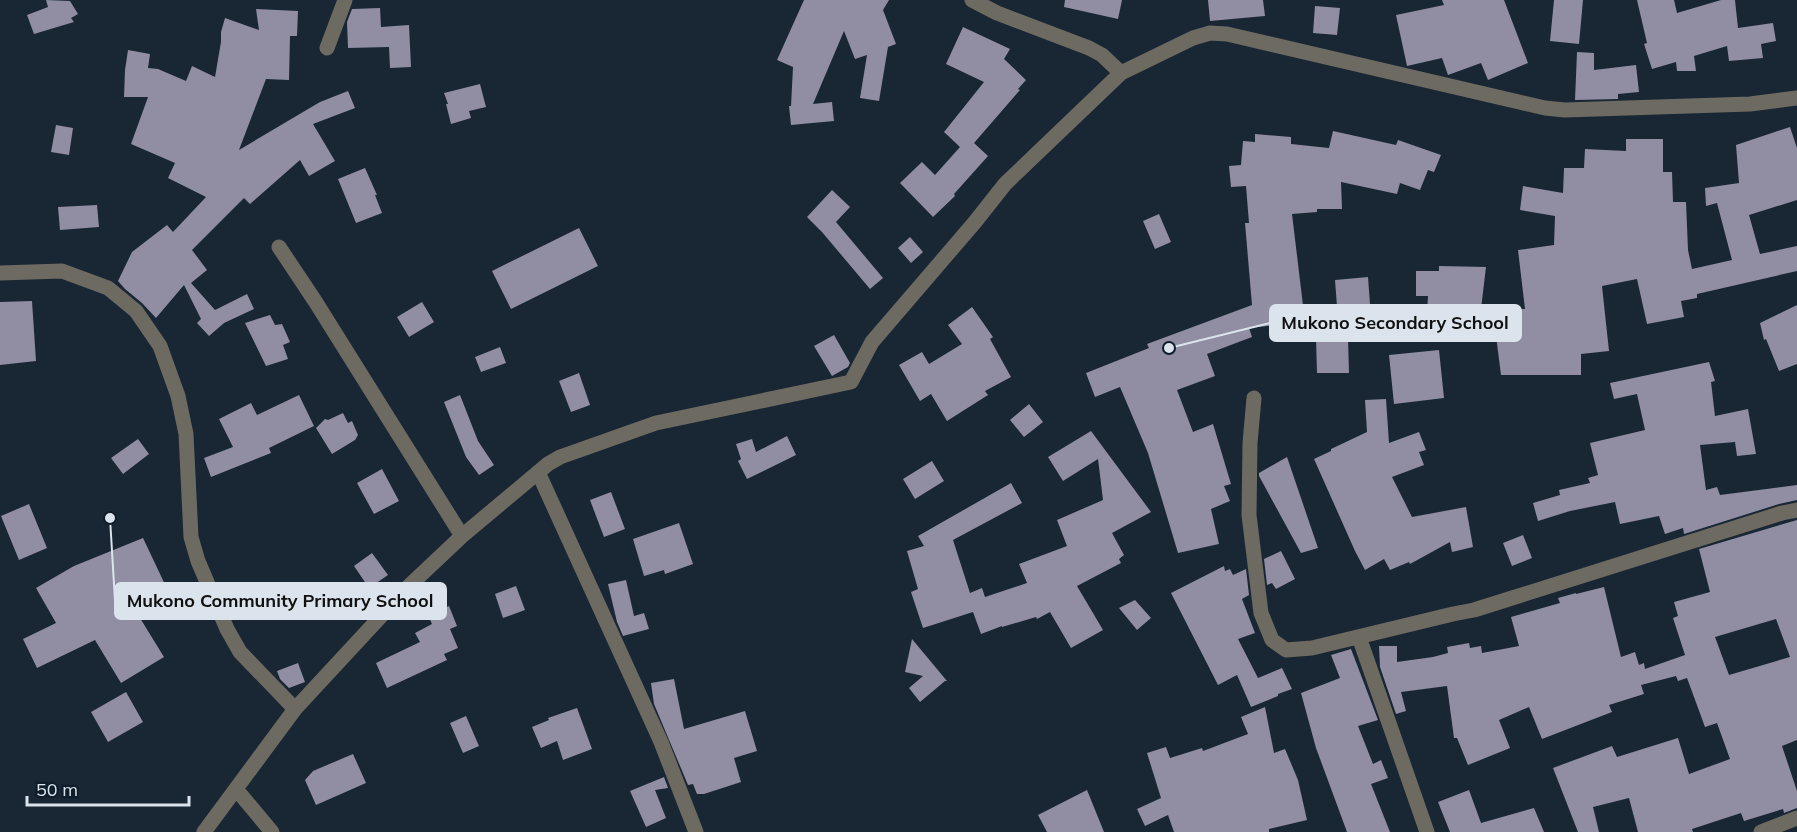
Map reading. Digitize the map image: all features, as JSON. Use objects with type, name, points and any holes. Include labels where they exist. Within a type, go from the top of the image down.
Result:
[{"type":"street","points":[[327,48],[345,0]]},
{"type":"street","points":[[972,0],[997,13],[1089,48],[1102,55],[1120,73]]},
{"type":"street","points":[[204,832],[295,709],[409,586],[462,536],[538,472],[560,457],[656,423],[851,382],[872,342],[1005,184],[1120,73],[1193,38],[1210,33],[1227,34],[1534,105],[1565,110],[1749,104],[1797,98]]},
{"type":"street","points":[[279,247],[462,536]]},
{"type":"street","points":[[0,273],[62,271],[108,288],[136,311],[160,346],[178,396],[186,434],[191,537],[198,561],[227,629],[240,652],[295,709]]},
{"type":"street","points":[[1254,398],[1250,443],[1249,515],[1261,614],[1272,640],[1286,650],[1312,648],[1474,610],[1797,510]]},
{"type":"street","points":[[538,472],[661,742],[696,832]]},
{"type":"street","points":[[1359,637],[1427,832]]},
{"type":"street","points":[[236,789],[272,832]]},
{"type":"street","points":[[1761,832],[1797,818]]},
{"type":"building","points":[[46,0],[70,1],[78,14],[71,18],[74,22],[34,34],[27,15],[48,7]]},
{"type":"building","points":[[804,0],[889,0],[883,10],[896,44],[888,47],[879,101],[860,98],[867,55],[855,59],[844,31],[813,104],[832,102],[834,121],[791,125],[789,106],[791,106],[793,67],[777,60]]},
{"type":"building","points":[[1065,0],[1122,0],[1118,19],[1064,7]]},
{"type":"building","points":[[1208,0],[1263,0],[1265,16],[1210,21]]},
{"type":"building","points":[[1442,0],[1504,0],[1528,63],[1488,80],[1481,63],[1448,75],[1442,58],[1407,66],[1396,15],[1444,5]]},
{"type":"building","points":[[1554,0],[1583,0],[1579,44],[1550,41]]},
{"type":"building","points":[[1637,0],[1674,0],[1677,13],[1721,0],[1735,0],[1738,28],[1773,23],[1776,41],[1761,44],[1763,58],[1729,61],[1727,46],[1694,56],[1696,71],[1677,71],[1676,62],[1652,69],[1644,44],[1647,43]]},
{"type":"building","points":[[1315,6],[1340,8],[1337,35],[1313,33]]},
{"type":"building","points":[[380,8],[381,27],[409,25],[411,67],[390,68],[389,47],[348,48],[347,22],[352,9]]},
{"type":"building","points":[[256,9],[298,11],[297,36],[290,36],[289,80],[266,79],[239,150],[320,102],[348,91],[355,108],[313,124],[335,161],[309,176],[300,160],[250,204],[244,198],[192,250],[207,270],[191,283],[215,310],[247,294],[254,309],[224,323],[209,336],[197,323],[201,319],[184,285],[156,318],[118,281],[132,252],[167,225],[173,232],[206,197],[168,178],[175,163],[131,144],[148,97],[124,97],[125,70],[128,50],[150,54],[148,68],[158,69],[186,81],[192,66],[215,77],[225,18],[259,30]]},
{"type":"building","points":[[963,27],[1010,49],[1004,59],[1026,80],[974,143],[988,156],[954,194],[955,196],[933,217],[900,183],[922,162],[935,175],[960,147],[944,132],[984,82],[946,64]]},
{"type":"building","points":[[1577,52],[1594,53],[1594,70],[1636,65],[1639,92],[1618,94],[1618,99],[1575,100]]},
{"type":"building","points":[[480,84],[486,107],[469,111],[471,118],[451,124],[444,93]]},
{"type":"building","points":[[56,125],[73,128],[69,155],[51,152]]},
{"type":"building","points":[[1790,127],[1797,148],[1797,200],[1749,215],[1760,254],[1797,246],[1797,271],[1697,294],[1697,298],[1681,301],[1684,317],[1647,324],[1637,279],[1602,286],[1609,351],[1581,354],[1581,375],[1501,375],[1496,336],[1426,331],[1428,296],[1416,296],[1416,271],[1439,271],[1439,266],[1486,267],[1481,309],[1525,309],[1518,250],[1554,245],[1555,216],[1520,210],[1523,186],[1563,193],[1564,168],[1584,168],[1585,149],[1626,151],[1626,139],[1663,139],[1663,172],[1672,172],[1673,202],[1686,202],[1688,250],[1692,269],[1732,260],[1717,203],[1706,206],[1705,188],[1739,183],[1736,145]]},
{"type":"building","points":[[1333,131],[1396,145],[1398,140],[1441,155],[1434,172],[1428,170],[1420,190],[1400,183],[1397,194],[1341,182],[1342,209],[1317,209],[1317,212],[1292,214],[1305,322],[1249,328],[1252,337],[1207,354],[1215,376],[1177,390],[1193,432],[1213,424],[1231,484],[1224,486],[1230,501],[1211,509],[1219,544],[1178,553],[1148,453],[1120,387],[1095,397],[1086,373],[1149,348],[1147,344],[1252,305],[1245,223],[1249,223],[1246,186],[1231,187],[1229,166],[1241,165],[1243,141],[1255,142],[1255,134],[1291,137],[1291,144],[1329,148]]},
{"type":"building","points":[[365,168],[382,213],[356,223],[338,179]]},
{"type":"building","points":[[832,190],[850,207],[836,222],[883,278],[870,289],[807,217]]},
{"type":"building","points":[[97,205],[99,227],[60,230],[58,207]]},
{"type":"building","points":[[1159,214],[1171,242],[1155,249],[1143,221]]},
{"type":"building","points":[[579,228],[598,266],[511,309],[492,271]]},
{"type":"building","points":[[910,237],[923,252],[911,263],[898,248]]},
{"type":"building","points":[[1368,277],[1372,331],[1339,333],[1335,280]]},
{"type":"building","points":[[32,301],[36,361],[0,365],[0,302]]},
{"type":"building","points":[[422,302],[434,322],[409,337],[397,317]]},
{"type":"building","points":[[1797,305],[1797,364],[1779,371],[1766,339],[1764,340],[1760,323]]},
{"type":"building","points":[[972,307],[993,337],[990,339],[1011,377],[985,391],[988,395],[947,421],[931,394],[920,401],[899,365],[922,352],[929,364],[962,344],[948,325]]},
{"type":"building","points":[[270,315],[275,325],[282,324],[290,342],[283,345],[288,359],[266,366],[245,323]]},
{"type":"building","points":[[834,335],[850,363],[848,367],[832,376],[814,346]]},
{"type":"building","points":[[1348,338],[1349,373],[1317,373],[1316,339]]},
{"type":"building","points":[[500,347],[506,363],[481,372],[475,357]]},
{"type":"building","points":[[1439,350],[1444,398],[1394,404],[1389,355]]},
{"type":"building","points":[[1709,362],[1715,381],[1711,382],[1715,416],[1748,409],[1756,454],[1737,456],[1735,442],[1700,445],[1706,490],[1717,487],[1720,495],[1797,485],[1797,500],[1684,534],[1683,528],[1665,534],[1659,516],[1620,524],[1615,502],[1570,511],[1538,521],[1533,503],[1560,495],[1559,490],[1590,483],[1588,478],[1598,475],[1590,443],[1645,430],[1637,394],[1614,399],[1610,383]]},
{"type":"building","points":[[579,373],[590,405],[571,412],[559,381]]},
{"type":"building","points":[[299,395],[314,426],[269,448],[271,453],[211,477],[204,458],[233,447],[219,419],[251,403],[257,415]]},
{"type":"building","points":[[460,395],[478,441],[494,465],[479,475],[466,457],[444,402]]},
{"type":"building","points":[[1386,399],[1389,443],[1419,432],[1426,450],[1419,452],[1424,465],[1392,477],[1412,517],[1466,507],[1473,547],[1452,552],[1450,542],[1410,564],[1409,562],[1390,570],[1384,559],[1365,570],[1314,459],[1367,432],[1365,400]]},
{"type":"building","points":[[1029,404],[1043,422],[1024,437],[1010,420]]},
{"type":"building","points":[[343,413],[348,423],[352,421],[358,435],[355,440],[332,454],[316,428],[325,419],[328,420]]},
{"type":"building","points":[[1091,431],[1151,512],[1112,533],[1124,555],[1119,559],[1121,563],[1077,586],[1103,630],[1071,648],[1050,612],[1037,619],[1036,617],[1002,626],[981,634],[973,612],[923,628],[911,592],[918,589],[907,551],[924,546],[918,536],[1011,483],[1022,503],[953,540],[970,593],[982,588],[985,597],[1027,583],[1019,564],[1067,546],[1057,520],[1103,500],[1098,459],[1063,481],[1048,457]]},
{"type":"building","points":[[787,436],[796,455],[747,479],[738,461],[741,459],[736,444],[752,439],[756,452]]},
{"type":"building","points":[[138,439],[149,454],[123,474],[111,458]]},
{"type":"building","points":[[1287,457],[1318,548],[1301,553],[1259,476],[1259,473]]},
{"type":"building","points":[[932,461],[944,481],[915,499],[903,479]]},
{"type":"building","points":[[382,469],[399,501],[374,514],[357,483]]},
{"type":"building","points":[[611,492],[625,529],[604,537],[590,500]]},
{"type":"building","points":[[29,504],[47,548],[19,560],[1,516]]},
{"type":"building","points":[[1797,520],[1797,740],[1782,746],[1797,791],[1797,808],[1784,813],[1783,809],[1744,821],[1741,813],[1692,829],[1693,832],[1638,832],[1629,798],[1593,807],[1599,832],[1578,832],[1553,768],[1612,746],[1617,757],[1678,738],[1689,774],[1730,759],[1717,723],[1705,727],[1687,678],[1678,681],[1676,676],[1641,685],[1644,694],[1609,705],[1612,712],[1542,739],[1529,707],[1499,720],[1510,748],[1468,765],[1457,738],[1454,738],[1447,686],[1401,692],[1406,711],[1396,714],[1380,667],[1379,646],[1397,646],[1397,662],[1433,657],[1448,653],[1447,647],[1469,643],[1470,648],[1481,646],[1482,653],[1519,646],[1511,617],[1560,603],[1558,598],[1604,587],[1621,657],[1635,652],[1639,665],[1644,663],[1645,669],[1685,655],[1673,618],[1678,616],[1674,602],[1710,592],[1699,549]],"holes":[[[1776,619],[1790,657],[1729,675],[1715,637]]]},
{"type":"building","points":[[679,523],[693,564],[665,574],[664,570],[644,576],[633,539]]},
{"type":"building","points":[[1523,535],[1532,558],[1512,566],[1503,543]]},
{"type":"building","points":[[143,538],[170,595],[141,610],[144,616],[140,618],[164,657],[121,683],[95,640],[37,668],[23,639],[56,623],[36,588],[74,566]]},
{"type":"building","points":[[1281,551],[1295,579],[1276,589],[1272,583],[1267,585],[1264,559]]},
{"type":"building","points":[[372,553],[388,575],[369,588],[354,566]]},
{"type":"building","points":[[1224,566],[1225,571],[1230,569],[1233,575],[1246,569],[1249,595],[1242,599],[1255,633],[1238,639],[1258,678],[1282,668],[1292,689],[1251,707],[1237,675],[1218,685],[1171,593]]},
{"type":"building","points":[[626,580],[634,616],[644,613],[649,629],[623,636],[617,622],[608,584]]},
{"type":"building","points":[[516,586],[525,610],[503,618],[495,594]]},
{"type":"building","points":[[1135,600],[1151,618],[1137,630],[1119,608]]},
{"type":"building","points":[[449,606],[457,626],[450,629],[458,648],[444,654],[447,660],[387,688],[376,663],[420,642],[415,633],[432,624],[428,615]]},
{"type":"building","points":[[912,639],[947,681],[920,702],[909,688],[923,676],[905,672]]},
{"type":"building","points":[[1351,649],[1378,720],[1358,726],[1373,764],[1381,760],[1388,778],[1371,784],[1390,832],[1347,832],[1316,748],[1301,693],[1340,678],[1331,655]]},
{"type":"building","points":[[298,663],[305,682],[289,688],[280,679],[277,671]]},
{"type":"building","points":[[674,679],[684,729],[745,711],[757,751],[734,758],[741,782],[704,794],[697,794],[693,784],[688,785],[654,704],[651,683]]},
{"type":"building","points":[[126,692],[143,722],[108,742],[91,712]]},
{"type":"building","points":[[1265,707],[1274,753],[1285,749],[1298,780],[1307,820],[1269,829],[1269,832],[1174,832],[1168,815],[1145,826],[1137,809],[1161,798],[1147,753],[1166,747],[1170,758],[1202,748],[1203,751],[1248,734],[1241,717]]},
{"type":"building","points":[[577,708],[592,749],[563,760],[557,741],[541,748],[532,727],[549,720],[548,718]]},
{"type":"building","points":[[466,716],[479,746],[463,753],[450,723]]},
{"type":"building","points":[[353,754],[366,783],[316,805],[305,780],[313,771]]},
{"type":"building","points":[[664,777],[668,788],[655,790],[666,818],[646,827],[630,791]]},
{"type":"building","points":[[1087,790],[1104,832],[1047,832],[1038,815]]},
{"type":"building","points":[[1469,790],[1481,823],[1534,808],[1544,832],[1450,832],[1438,802]]},
{"type":"place","name":"Mukono Secondary School","points":[[1169,348]]},
{"type":"place","name":"Mukono Community Primary School","points":[[110,518]]}]
